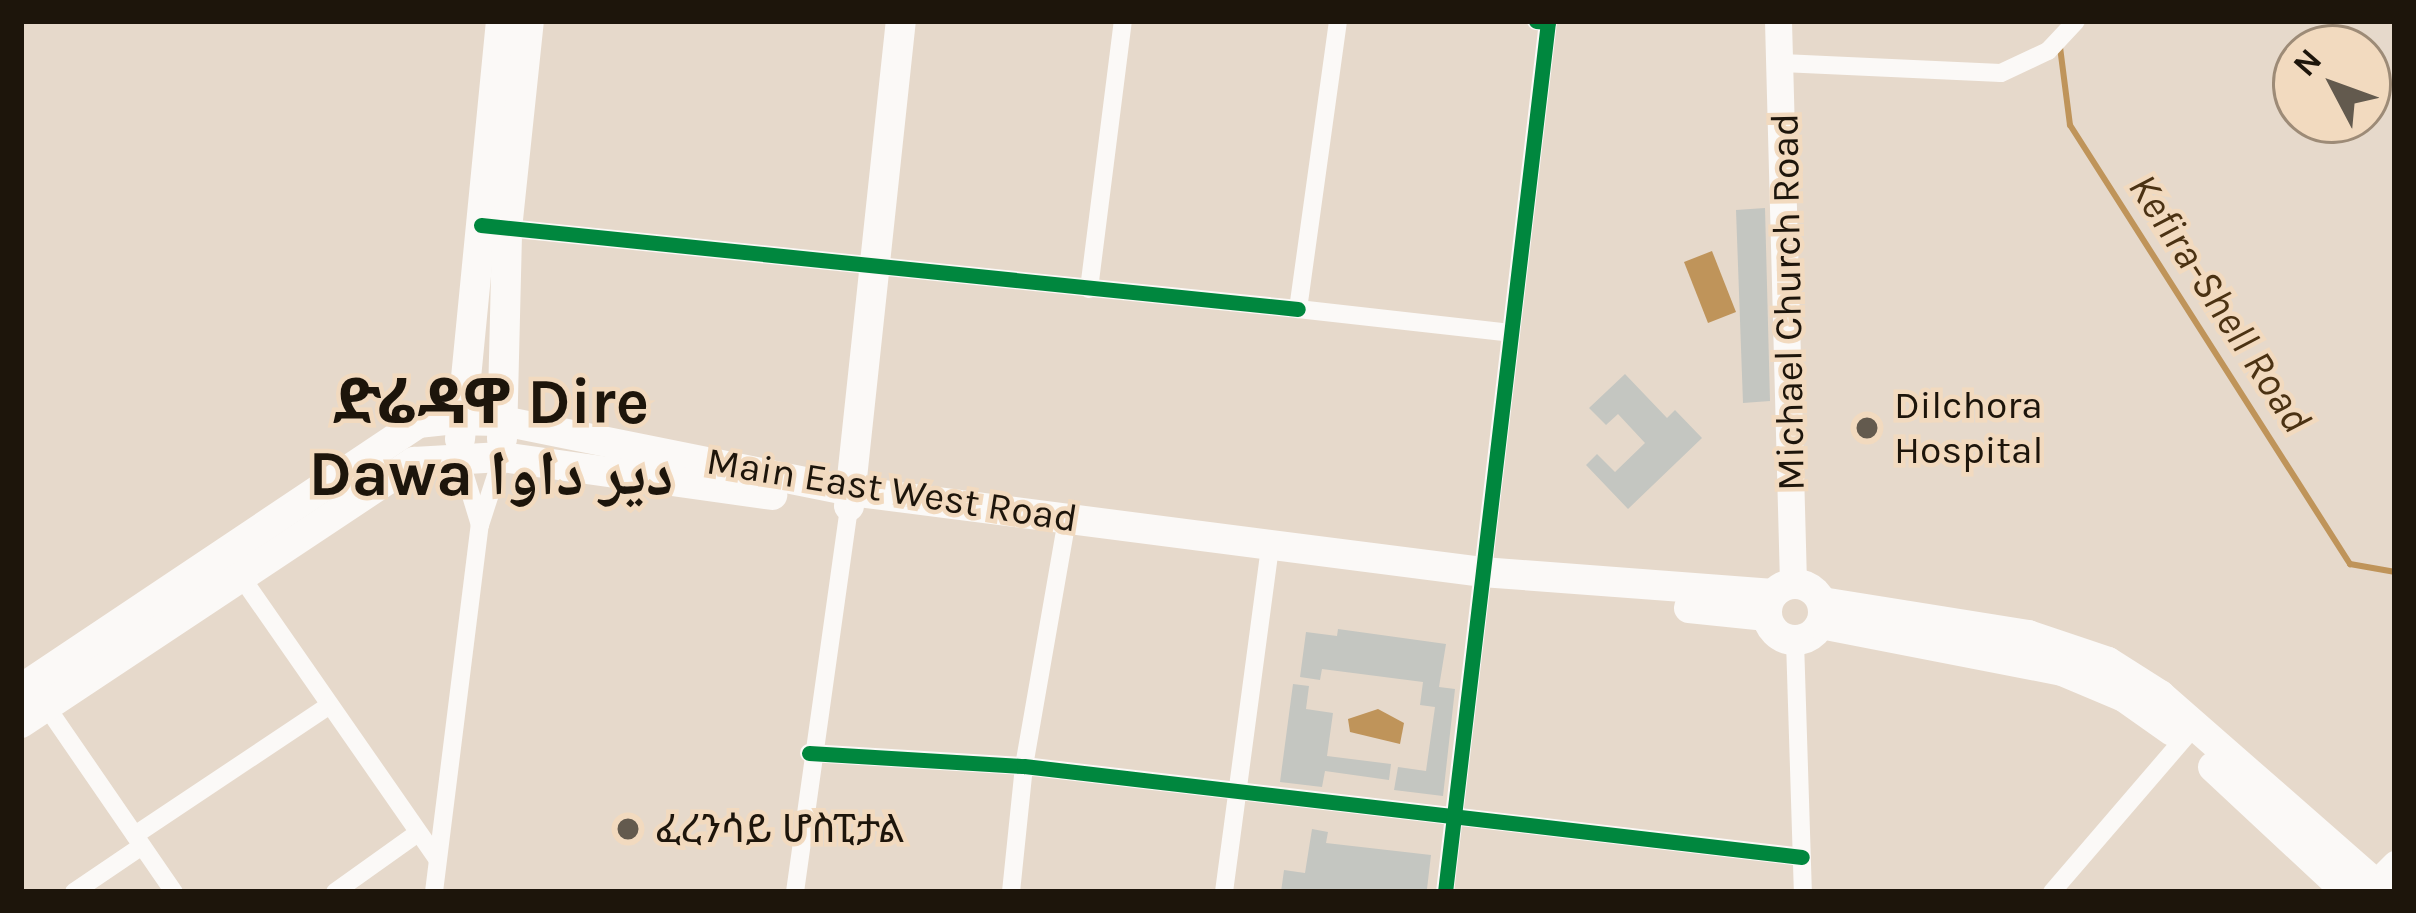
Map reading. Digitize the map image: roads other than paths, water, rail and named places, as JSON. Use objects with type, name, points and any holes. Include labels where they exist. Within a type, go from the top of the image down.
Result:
[{"type":"main road","points":[[501,21],[494,227],[502,457]]},
{"type":"main road","points":[[459,456],[461,419],[529,21]]},
{"type":"main road","points":[[850,499],[901,21]]},
{"type":"main road","name":"Michael Church Road","points":[[1778,21],[1778,598]]},
{"type":"main road","name":"Main East West Road","points":[[29,706],[418,423],[503,421],[850,499],[1065,530],[1270,549]]},
{"type":"main road","name":"Main East West Road","points":[[29,706],[242,578],[400,470],[459,456],[502,457],[1270,549],[1481,579],[1778,598]]},
{"type":"main road","points":[[1813,622],[1778,598],[1773,631],[1813,622],[1919,630],[2062,671],[2124,698],[2190,734],[2278,812],[2374,884]]},
{"type":"street","points":[[1089,289],[1123,21]]},
{"type":"street","points":[[1298,309],[1338,21]]},
{"type":"street","points":[[1445,892],[1548,22],[1536,21]]},
{"type":"street","points":[[1781,64],[1958,77],[2001,73],[2048,51],[2072,27]]},
{"type":"street","points":[[494,227],[1511,333]]},
{"type":"street","points":[[459,456],[480,525]]},
{"type":"street","points":[[434,892],[480,525],[502,457]]},
{"type":"street","points":[[795,892],[809,753],[850,499]]},
{"type":"street","points":[[1012,892],[1024,766],[1065,530]]},
{"type":"street","points":[[1224,892],[1232,793],[1270,549]]},
{"type":"street","points":[[242,578],[436,859]]},
{"type":"street","points":[[1803,892],[1813,622]]},
{"type":"street","points":[[29,706],[174,892]]},
{"type":"street","points":[[74,892],[138,840],[327,707]]},
{"type":"street","points":[[2052,892],[2190,734]]},
{"type":"street","points":[[809,753],[1024,766],[1802,857]]},
{"type":"street","points":[[335,892],[416,835]]},
{"type":"waterway","name":"Kefira-Shell Road","points":[[2060,47],[2070,125],[2350,564],[2395,572]]},
{"type":"place","name":"Dilchora Hospital","points":[[1867,428]]},
{"type":"place","name":"ፈረንሳይ ሆስፒታል","points":[[628,829]]},
{"type":"district","name":"ድሬዳዋ Dire Dawa دير داوا","points":[[491,438]]}]
